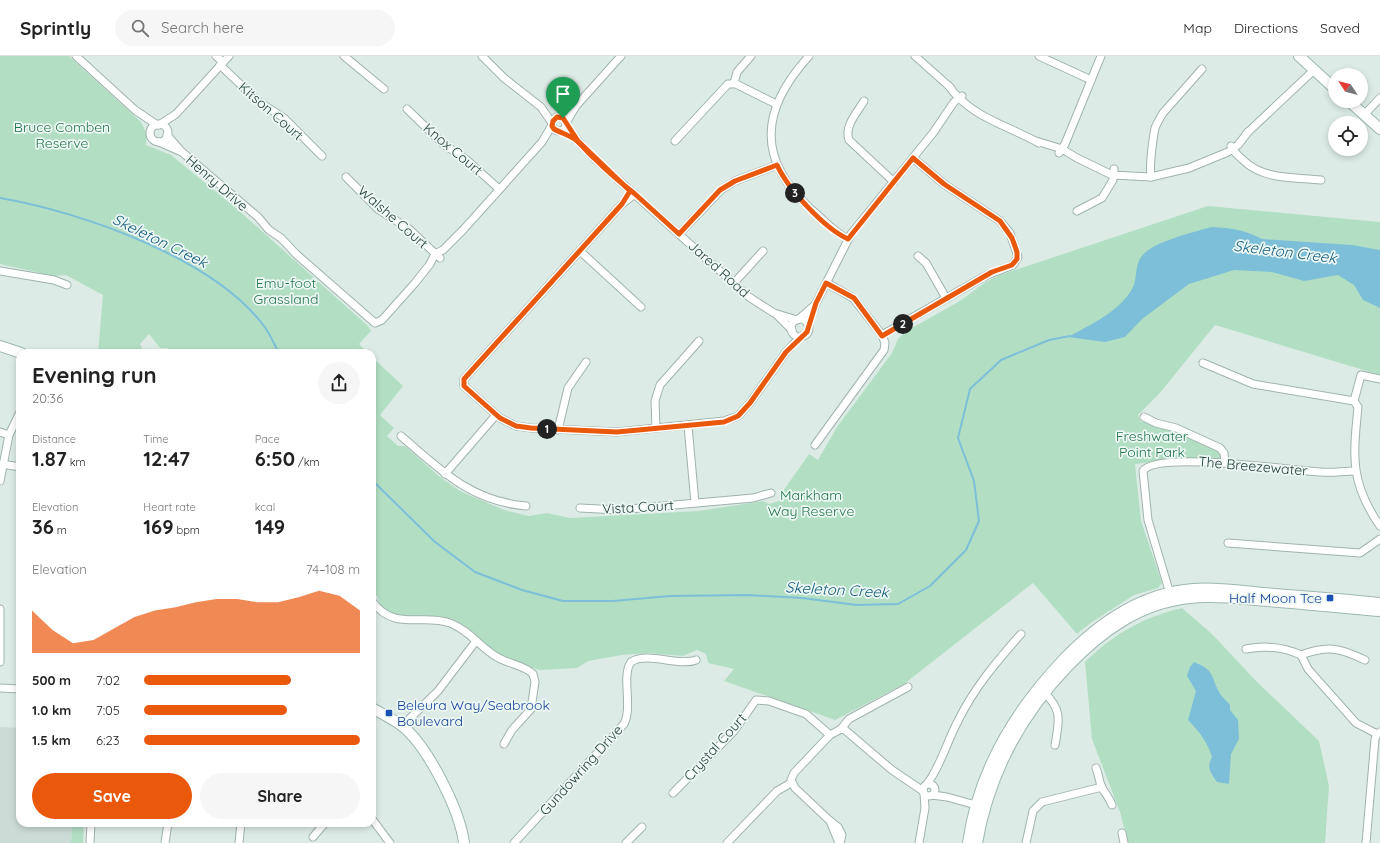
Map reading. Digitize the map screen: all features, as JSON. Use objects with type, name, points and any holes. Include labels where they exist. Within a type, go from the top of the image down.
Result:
[{"type":"street","points":[[76,56],[135,110],[158,125],[164,127],[167,133]]},
{"type":"street","name":"Kitson Court","points":[[216,56],[259,102],[284,118],[322,156]]},
{"type":"street","points":[[150,132],[152,128],[176,114],[229,56]]},
{"type":"street","points":[[344,56],[384,89]]},
{"type":"street","points":[[482,56],[504,78],[541,107],[560,117]]},
{"type":"street","points":[[542,142],[559,131],[566,124],[576,106],[620,56]]},
{"type":"street","points":[[734,84],[737,72],[751,56]]},
{"type":"street","points":[[809,56],[786,85],[776,104],[771,132],[777,165],[788,186],[798,197],[838,233],[848,239]]},
{"type":"street","points":[[915,56],[977,112],[998,124],[1036,142],[1060,150],[1099,168],[1113,173],[1128,175],[1167,173],[1189,168],[1233,147],[1314,70]]},
{"type":"street","points":[[1039,56],[1091,80]]},
{"type":"street","points":[[1060,150],[1101,56]]},
{"type":"street","points":[[1298,56],[1328,83]]},
{"type":"street","points":[[1151,173],[1155,128],[1163,113],[1202,69]]},
{"type":"street","points":[[675,141],[728,84],[734,84],[776,104]]},
{"type":"street","points":[[633,192],[464,379],[463,383],[466,388],[496,415],[516,426],[558,430],[617,432],[724,422],[738,416],[750,403],[786,352],[801,336],[807,332],[816,303],[848,239],[962,98]]},
{"type":"street","points":[[1364,115],[1380,98]]},
{"type":"street","points":[[864,101],[849,127],[847,133],[849,140],[894,182]]},
{"type":"street","points":[[438,256],[542,142],[555,118],[560,117],[576,106]]},
{"type":"street","name":"Jared Road","points":[[541,107],[552,124],[559,131],[578,141]]},
{"type":"street","points":[[1356,108],[1380,129]]},
{"type":"street","name":"Knox Court","points":[[407,109],[442,143],[468,161],[499,189]]},
{"type":"street","points":[[135,110],[150,132],[153,140],[159,142],[165,140],[176,114]]},
{"type":"street","name":"Jared Road","points":[[560,117],[578,141],[758,304],[774,313],[798,320]]},
{"type":"street","name":"Henry Drive","points":[[167,133],[182,152],[252,213],[266,233],[296,254],[371,322],[376,323],[382,320],[438,256]]},
{"type":"street","name":"Henry Drive","points":[[159,142],[182,152]]},
{"type":"street","points":[[1233,147],[1242,159],[1254,169],[1267,175],[1321,180]]},
{"type":"street","points":[[882,336],[992,272],[1012,265],[1017,259],[1017,252],[1010,233],[1000,221],[944,184],[913,158]]},
{"type":"street","points":[[679,234],[720,190],[735,181],[777,165]]},
{"type":"street","points":[[1077,210],[1100,200],[1109,187],[1113,173]]},
{"type":"street","name":"Walshe Court","points":[[346,177],[380,210],[408,228],[438,256]]},
{"type":"street","points":[[580,251],[641,307]]},
{"type":"street","points":[[734,283],[763,251]]},
{"type":"street","points":[[918,256],[926,263],[946,298]]},
{"type":"street","points":[[0,271],[54,280],[67,285]]},
{"type":"street","points":[[815,445],[884,350],[885,342],[854,298],[826,283]]},
{"type":"street","points":[[786,352],[792,331],[792,325],[816,303]]},
{"type":"street","name":"Jared Road","points":[[774,313],[792,331]]},
{"type":"street","points":[[798,320],[806,321],[808,325]]},
{"type":"street","points":[[792,331],[796,336],[801,336]]},
{"type":"street","points":[[656,428],[655,401],[660,385],[699,340]]},
{"type":"street","points":[[0,346],[16,351]]},
{"type":"street","points":[[558,430],[568,388],[586,362]]},
{"type":"street","points":[[1203,363],[1253,384],[1354,400]]},
{"type":"street","points":[[1380,379],[1361,375],[1354,400],[1358,407],[1354,453],[1355,471],[1365,502],[1380,526]]},
{"type":"street","points":[[445,474],[496,415]]},
{"type":"street","points":[[1144,417],[1156,424],[1176,428],[1220,448],[1224,452],[1225,463]]},
{"type":"street","points":[[0,481],[2,464],[9,435],[16,420]]},
{"type":"street","points":[[688,426],[695,503]]},
{"type":"street","points":[[0,432],[9,435]]},
{"type":"street","points":[[401,436],[445,474],[478,494],[504,503],[526,506]]},
{"type":"street","name":"The Breezewater","points":[[1171,597],[1148,520],[1143,471],[1151,465],[1185,460],[1321,472],[1355,471]]},
{"type":"street","points":[[2,464],[16,466]]},
{"type":"street","name":"Vista Court","points":[[580,508],[618,510],[753,498],[771,493]]},
{"type":"street","points":[[1228,543],[1360,553],[1380,539]]},
{"type":"street","points":[[977,843],[980,807],[986,772],[1005,734],[1027,700],[1052,672],[1080,642],[1105,622],[1147,600],[1171,597],[1208,588],[1380,603]]},
{"type":"street","points":[[968,843],[980,807],[1010,743],[1026,716],[1044,692],[1101,635],[1127,617],[1171,597],[1221,597],[1380,611]]},
{"type":"street","points":[[376,606],[379,610],[390,617],[406,621],[432,620],[447,622],[464,631],[499,658],[530,671],[533,674],[535,682],[531,710],[510,732],[504,744]]},
{"type":"street","points":[[0,609],[0,662]]},
{"type":"street","points":[[919,843],[929,790],[934,774],[955,726],[976,690],[997,660],[1021,634]]},
{"type":"street","points":[[402,726],[438,691],[476,641]]},
{"type":"street","points":[[1246,649],[1262,645],[1301,655],[1319,649],[1337,649],[1345,650],[1365,660]]},
{"type":"street","points":[[1301,655],[1308,669],[1356,723],[1378,733],[1375,739],[1366,843]]},
{"type":"street","name":"Gundowring Drive","points":[[514,843],[624,724],[628,713],[628,671],[630,664],[637,660],[657,659],[689,662],[696,660]]},
{"type":"street","points":[[727,843],[781,788],[791,783],[794,774],[830,735],[841,729],[849,720],[908,687]]},
{"type":"street","points":[[0,688],[16,689]]},
{"type":"street","points":[[1044,692],[1054,701],[1057,708],[1058,729],[1055,745]]},
{"type":"street","name":"Crystal Court","points":[[673,793],[734,730],[756,700],[769,701],[806,714],[830,735]]},
{"type":"street","points":[[376,710],[402,726],[422,749],[439,775],[460,824],[464,843]]},
{"type":"street","points":[[841,729],[845,730],[892,770],[912,782],[947,797],[980,807]]},
{"type":"street","points":[[1096,768],[1102,787],[1109,795],[1112,805]]},
{"type":"street","points":[[791,783],[829,820],[840,843]]},
{"type":"street","points":[[1026,843],[1033,811],[1042,802],[1102,787]]},
{"type":"street","points":[[376,824],[390,843]]},
{"type":"street","points":[[90,843],[91,827]]},
{"type":"street","points":[[166,843],[168,827]]},
{"type":"street","points":[[239,843],[241,827]]},
{"type":"street","points":[[313,837],[322,827]]},
{"type":"street","points":[[626,843],[642,827]]},
{"type":"street","points":[[1122,833],[1124,843]]},
{"type":"shaded area","points":[[0,727],[16,728],[16,827],[72,827],[71,843],[0,843]]},
{"type":"green space","points":[[0,56],[69,56],[141,122],[147,134],[146,145],[171,155],[236,208],[368,326],[371,331],[359,344],[364,349],[168,349],[160,348],[149,334],[140,344],[141,349],[98,349],[103,295],[66,275],[54,276],[0,264]]},
{"type":"green space","points":[[1208,206],[1380,222],[1380,375],[1215,325],[1159,394],[1138,415],[1141,422],[1149,422],[1158,427],[1222,452],[1221,457],[1217,460],[1185,459],[1135,464],[1141,521],[1162,583],[1158,588],[1134,595],[1089,624],[1077,634],[1033,583],[904,684],[835,720],[724,681],[734,669],[708,663],[706,654],[697,650],[683,656],[648,653],[622,655],[588,661],[577,668],[540,670],[513,662],[493,651],[461,626],[396,616],[381,607],[376,595],[376,361],[403,386],[380,415],[394,428],[387,436],[398,446],[405,446],[440,477],[460,491],[504,510],[529,516],[547,513],[570,518],[699,511],[763,501],[769,504],[783,500],[781,494],[809,454],[818,460],[837,427],[892,353],[898,339],[905,332],[960,301],[987,281],[1000,275]]},
{"type":"green space","points":[[1182,608],[1212,634],[1257,682],[1319,741],[1329,786],[1325,843],[1128,843],[1120,812],[1092,739],[1085,662],[1107,643],[1130,628],[1155,616]]},
{"type":"green space","points":[[72,827],[84,827],[83,843],[71,843]]},
{"type":"water","points":[[1212,227],[1238,230],[1250,233],[1262,239],[1352,245],[1380,250],[1380,308],[1363,300],[1354,285],[1338,275],[1304,281],[1272,272],[1234,270],[1189,284],[1142,319],[1125,337],[1105,342],[1068,337],[1096,322],[1122,302],[1134,285],[1138,263],[1147,251],[1174,238]]},
{"type":"water","points":[[1194,662],[1210,672],[1221,695],[1230,705],[1230,710],[1238,720],[1239,739],[1231,754],[1229,784],[1217,782],[1213,776],[1209,767],[1212,757],[1206,742],[1188,720],[1196,691],[1187,676],[1190,667]]},
{"type":"waterway","name":"Skeleton Creek","points":[[0,198],[69,214],[144,242],[180,259],[213,279],[241,302],[264,326],[277,349]]},
{"type":"waterway","name":"Skeleton Creek","points":[[376,484],[435,542],[475,572],[522,590],[563,601],[613,601],[670,596],[747,595],[802,598],[857,605],[898,604],[930,586],[966,550],[979,521],[974,481],[958,438],[970,389],[1001,360],[1049,340],[1070,336]]},
{"type":"place","name":"Half Moon Tce","points":[[1330,598]]},
{"type":"place","name":"Beleura Way/Seabrook Boulevard","points":[[389,713]]},
{"type":"route","points":[[563,118],[557,117],[553,121],[552,126],[554,129],[567,134],[578,141],[595,159],[679,234],[720,190],[735,181],[777,165],[788,186],[798,197],[838,233],[848,239],[913,158],[944,184],[996,217],[1008,230],[1018,257],[1012,265],[992,272],[882,336],[854,298],[826,283],[816,303],[806,334],[801,336],[786,352],[750,403],[738,416],[724,422],[617,432],[516,426],[500,418],[490,410],[464,386],[464,379],[622,204],[630,191],[595,159],[590,154],[578,141],[566,125],[566,121],[563,118]]},
{"type":"park label","name":"Bruce Comben Reserve","points":[[62,136]]},
{"type":"park label","name":"Emu-foot Grassland","points":[[286,292]]},
{"type":"park label","name":"Freshwater Point Park","points":[[1152,444]]},
{"type":"park label","name":"Markham Way Reserve","points":[[811,504]]}]
